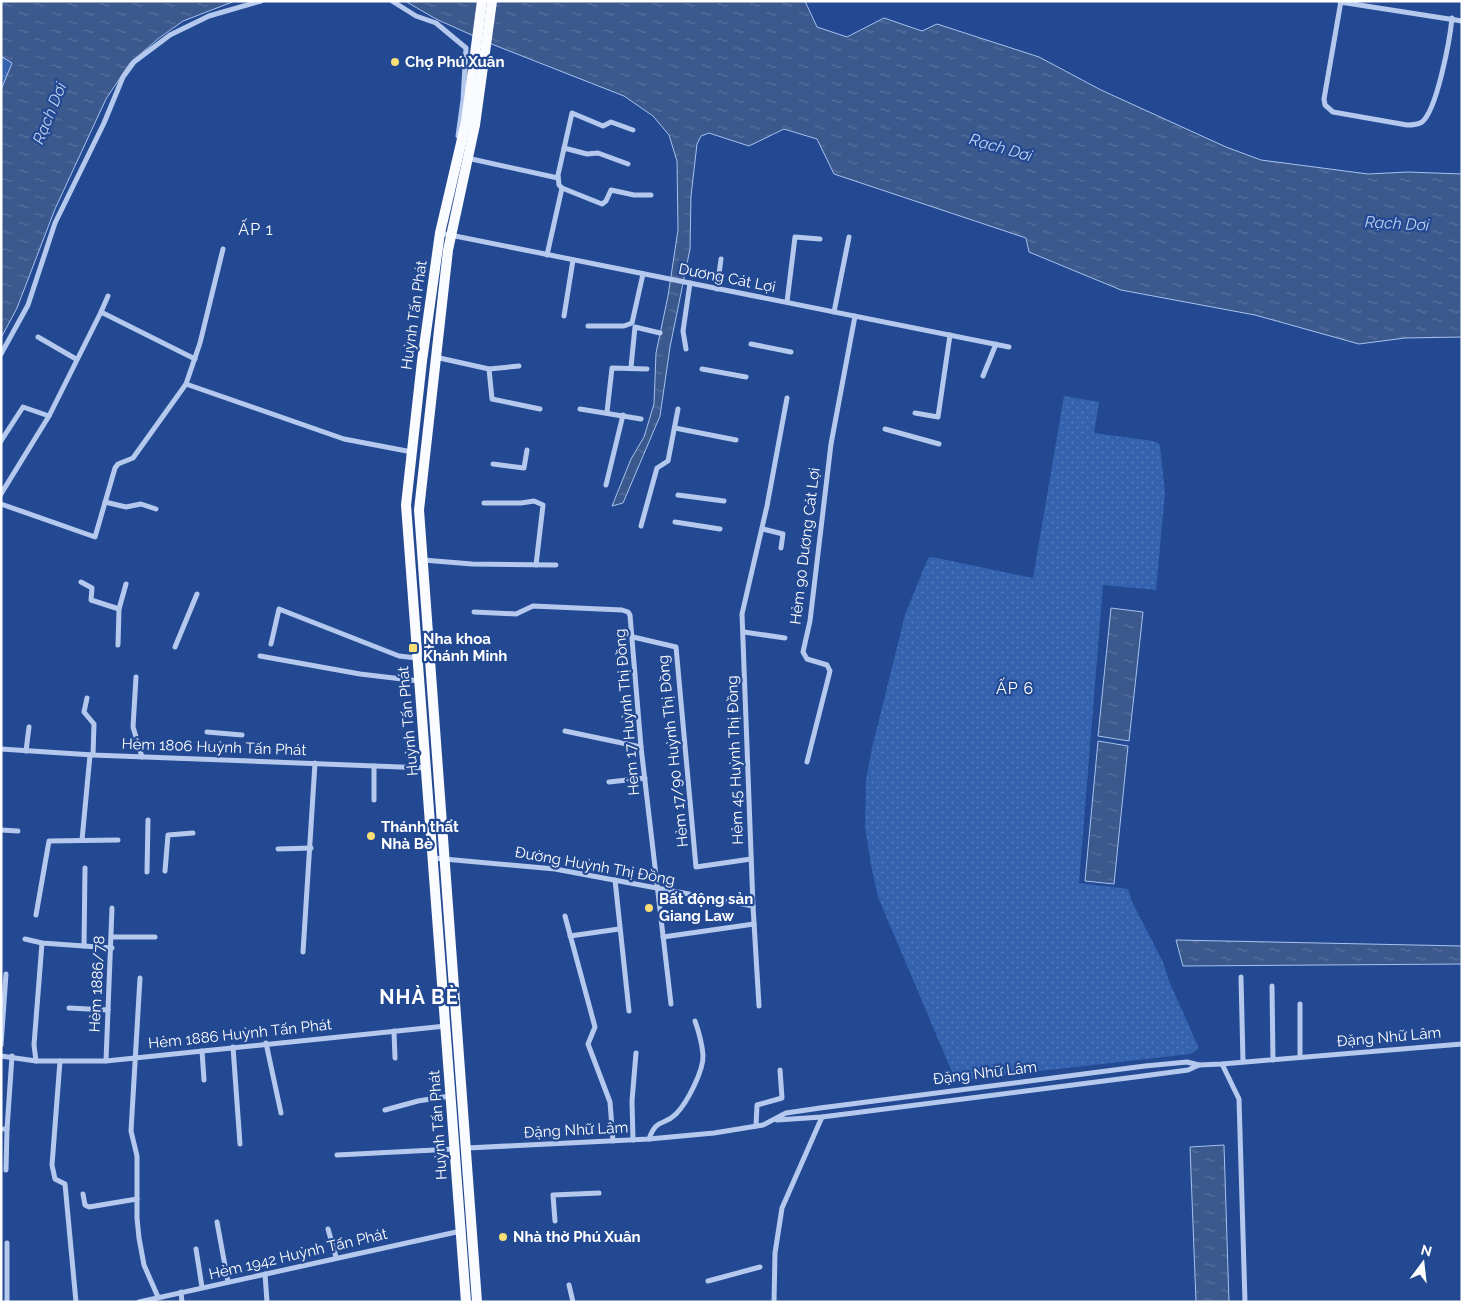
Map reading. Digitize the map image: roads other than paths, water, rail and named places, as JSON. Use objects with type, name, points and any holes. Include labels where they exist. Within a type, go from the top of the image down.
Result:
[{"type":"main road","points":[[480,54],[482,1]]},
{"type":"main road","points":[[480,54],[492,1]]},
{"type":"main road","name":"Huỳnh Tấn Phát","points":[[466,1302],[447,1026],[406,506],[412,452],[446,234],[463,156],[480,54]]},
{"type":"main road","name":"Huỳnh Tấn Phát","points":[[446,234],[419,510],[477,1302]]},
{"type":"main road","points":[[412,452],[424,454]]},
{"type":"main road","points":[[455,1149],[467,1148]]},
{"type":"street","points":[[1,354],[28,305],[38,271],[56,223],[104,122],[123,77],[134,62],[170,35],[209,16],[261,1]]},
{"type":"street","points":[[392,1],[416,16],[436,23],[466,48],[463,100],[455,152],[463,156],[558,178]]},
{"type":"street","points":[[1452,18],[1432,104],[1422,121],[1415,125],[1407,125],[1333,112],[1325,105],[1324,99],[1340,2],[1452,18],[1462,21]]},
{"type":"street","points":[[633,130],[611,122],[603,126],[572,113],[558,178],[559,185],[562,188],[602,204],[606,201],[611,190],[634,195],[651,194]]},
{"type":"street","points":[[564,148],[588,154],[598,153],[628,164]]},
{"type":"street","points":[[547,255],[562,188]]},
{"type":"street","name":"Dương Cát Lợi","points":[[446,234],[1009,347]]},
{"type":"street","points":[[787,302],[796,236],[820,239]]},
{"type":"street","points":[[834,312],[849,238]]},
{"type":"street","points":[[1,504],[95,537],[118,464],[133,458],[186,384],[195,359],[223,249]]},
{"type":"street","points":[[717,288],[721,259]]},
{"type":"street","points":[[564,316],[573,260]]},
{"type":"street","points":[[588,326],[624,326],[632,323],[643,274]]},
{"type":"street","points":[[686,349],[683,331],[689,283]]},
{"type":"street","points":[[1,494],[49,416],[108,296]]},
{"type":"street","points":[[101,312],[195,359]]},
{"type":"street","name":"Hẻm 90 Dương Cát Lợi","points":[[807,762],[830,671],[827,666],[808,659],[803,652],[810,621],[831,444],[856,316]]},
{"type":"street","points":[[631,367],[635,327],[660,333]]},
{"type":"street","points":[[915,413],[938,417],[950,335]]},
{"type":"street","points":[[38,337],[76,359]]},
{"type":"street","points":[[751,344],[791,352]]},
{"type":"street","points":[[983,376],[996,344]]},
{"type":"street","points":[[434,357],[489,369],[519,366]]},
{"type":"street","points":[[607,412],[612,368],[631,367],[647,369]]},
{"type":"street","points":[[489,369],[492,399],[540,409]]},
{"type":"street","points":[[702,369],[746,377]]},
{"type":"street","points":[[186,384],[344,440],[412,452]]},
{"type":"street","points":[[782,548],[783,534],[763,529],[787,398]]},
{"type":"street","points":[[1,441],[23,407],[49,416]]},
{"type":"street","points":[[580,409],[641,419]]},
{"type":"street","points":[[641,526],[657,468],[668,461],[678,409]]},
{"type":"street","points":[[606,485],[623,415]]},
{"type":"street","points":[[675,428],[736,440]]},
{"type":"street","points":[[885,429],[939,444]]},
{"type":"street","points":[[493,464],[524,468],[527,450]]},
{"type":"street","points":[[1,481],[8,484]]},
{"type":"street","points":[[678,495],[724,501]]},
{"type":"street","points":[[484,502],[521,503],[534,501],[543,505],[536,565]]},
{"type":"street","points":[[105,502],[126,507],[141,504],[156,509]]},
{"type":"street","points":[[675,522],[720,529]]},
{"type":"street","name":"Hẻm 45 Huỳnh Thị Đồng","points":[[759,1006],[753,906],[742,614],[763,529]]},
{"type":"street","points":[[422,560],[556,565]]},
{"type":"street","points":[[81,582],[92,588],[91,600],[119,609]]},
{"type":"street","points":[[118,645],[119,609],[126,584]]},
{"type":"street","points":[[175,647],[197,594]]},
{"type":"street","name":"Hẻm 17 Huỳnh Thị Đồng","points":[[474,612],[516,614],[533,606],[628,612],[633,637],[641,747],[671,1004]]},
{"type":"street","points":[[271,644],[279,609],[399,656],[418,658]]},
{"type":"street","points":[[744,632],[785,638]]},
{"type":"street","name":"Hẻm 17/90 Huỳnh Thị Đồng","points":[[633,637],[676,647],[696,867],[751,858]]},
{"type":"street","points":[[260,656],[360,674],[419,681]]},
{"type":"street","points":[[136,677],[133,726],[142,756]]},
{"type":"street","points":[[82,840],[94,724],[84,712],[87,698]]},
{"type":"street","points":[[26,751],[29,727]]},
{"type":"street","points":[[565,731],[641,747]]},
{"type":"street","points":[[207,732],[242,735]]},
{"type":"street","name":"Hẻm 1806 Huỳnh Tấn Phát","points":[[1,749],[91,755],[426,768]]},
{"type":"street","points":[[303,952],[316,763]]},
{"type":"street","points":[[374,766],[374,800]]},
{"type":"street","points":[[609,782],[645,778]]},
{"type":"street","points":[[147,872],[148,820]]},
{"type":"street","points":[[1,830],[18,831]]},
{"type":"street","points":[[165,871],[168,835],[193,833]]},
{"type":"street","points":[[36,915],[48,843],[82,840],[118,840]]},
{"type":"street","points":[[278,849],[311,848]]},
{"type":"street","name":"Đường Huỳnh Thị Đồng","points":[[433,858],[444,857],[547,868],[753,906]]},
{"type":"street","points":[[84,946],[85,868]]},
{"type":"street","points":[[615,880],[629,1011]]},
{"type":"street","name":"Hẻm 1886/78","points":[[106,1061],[112,948],[112,908]]},
{"type":"street","points":[[565,916],[595,1028],[588,1044],[610,1102],[613,1141]]},
{"type":"street","points":[[663,937],[754,924]]},
{"type":"street","points":[[570,936],[619,929]]},
{"type":"street","points":[[112,937],[155,937]]},
{"type":"street","points":[[25,939],[42,943],[112,948]]},
{"type":"street","points":[[36,1061],[34,1045],[42,943]]},
{"type":"street","points":[[1,1045],[6,974]]},
{"type":"street","points":[[1241,977],[1243,1062]]},
{"type":"street","points":[[140,978],[130,1132],[138,1156],[137,1218],[144,1265],[158,1297]]},
{"type":"street","points":[[1272,986],[1273,1060]]},
{"type":"street","points":[[1300,1004],[1300,1057]]},
{"type":"street","points":[[69,1008],[108,1010]]},
{"type":"street","points":[[649,1139],[655,1125],[675,1115],[683,1105],[698,1076],[703,1056],[695,1021]]},
{"type":"street","name":"Hẻm 1886 Huỳnh Tấn Phát","points":[[1,1056],[12,1056],[36,1061],[106,1061],[266,1043],[447,1026]]},
{"type":"street","points":[[394,1031],[395,1058]]},
{"type":"street","points":[[266,1043],[281,1113]]},
{"type":"street","name":"Đặng Nhữ Lâm","points":[[776,1120],[786,1113],[820,1108],[1062,1076],[1187,1062],[1199,1065],[1222,1064],[1462,1044]]},
{"type":"street","points":[[232,1047],[240,1144]]},
{"type":"street","points":[[202,1050],[204,1080]]},
{"type":"street","points":[[633,1140],[632,1101],[636,1054]]},
{"type":"street","points":[[6,1170],[6,1129],[12,1056]]},
{"type":"street","points":[[60,1061],[52,1165],[54,1178],[65,1184],[76,1302]]},
{"type":"street","points":[[1222,1064],[1239,1099],[1245,1302]]},
{"type":"street","name":"Đặng Nhữ Lâm","points":[[467,1148],[633,1140],[714,1133],[756,1126],[776,1120],[822,1117],[1188,1070],[1199,1065]]},
{"type":"street","points":[[756,1126],[757,1105],[782,1098],[780,1070]]},
{"type":"street","points":[[385,1110],[418,1101],[451,1096]]},
{"type":"street","points":[[774,1302],[775,1253],[782,1208],[822,1117]]},
{"type":"street","points":[[337,1155],[455,1149]]},
{"type":"street","points":[[555,1222],[553,1195],[599,1193]]},
{"type":"street","points":[[82,1194],[85,1205],[89,1207],[137,1199]]},
{"type":"street","points":[[217,1222],[228,1282]]},
{"type":"street","points":[[328,1229],[336,1257]]},
{"type":"street","name":"Hẻm 1942 Huỳnh Tấn Phát","points":[[140,1302],[461,1230]]},
{"type":"street","points":[[7,1243],[7,1302]]},
{"type":"street","points":[[196,1249],[202,1287]]},
{"type":"street","points":[[708,1281],[756,1268]]},
{"type":"street","points":[[265,1274],[267,1302]]},
{"type":"street","points":[[570,1285],[573,1302]]},
{"type":"street","points":[[181,1292],[182,1302]]},
{"type":"water","name":"Rạch Dơi","points":[[1,1],[235,1],[183,21],[159,38],[130,63],[106,99],[55,209],[17,308],[1,338],[1,90],[12,63],[1,56]]},
{"type":"water","name":"Rạch Dơi","points":[[405,1],[805,1],[817,27],[847,37],[884,18],[922,31],[937,24],[1039,57],[1101,90],[1226,147],[1261,160],[1368,174],[1408,172],[1462,174],[1462,337],[1405,338],[1359,344],[1255,315],[1121,290],[1029,252],[1026,238],[834,174],[817,139],[784,129],[749,146],[709,133],[701,136],[697,144],[691,196],[690,249],[670,347],[660,416],[623,503],[612,506],[631,459],[644,437],[654,404],[656,353],[668,296],[678,230],[677,161],[669,135],[653,116],[624,96],[494,45],[436,19]]},
{"type":"water","points":[[1111,608],[1143,612],[1129,741],[1098,736]]},
{"type":"water","points":[[1098,741],[1128,746],[1114,884],[1085,881]]},
{"type":"water","points":[[1176,940],[1462,946],[1462,964],[1183,966]]},
{"type":"water","points":[[1224,1145],[1229,1302],[1196,1302],[1190,1147]]},
{"type":"place","name":"Chợ Phú Xuân","points":[[395,62]]},
{"type":"place","name":"Nha khoa Khánh Minh","points":[[413,648]]},
{"type":"place","name":"Thánh thất Nhà Bè","points":[[371,836]]},
{"type":"place","name":"Bất động sản Giang Law","points":[[649,908]]},
{"type":"place","name":"Nhà thờ Phú Xuân","points":[[503,1237]]},
{"type":"district","name":"ẤP 1","points":[[256,229]]},
{"type":"district","name":"ẤP 6","points":[[1015,688]]},
{"type":"district","name":"NHÀ BÈ","points":[[419,997]]}]
